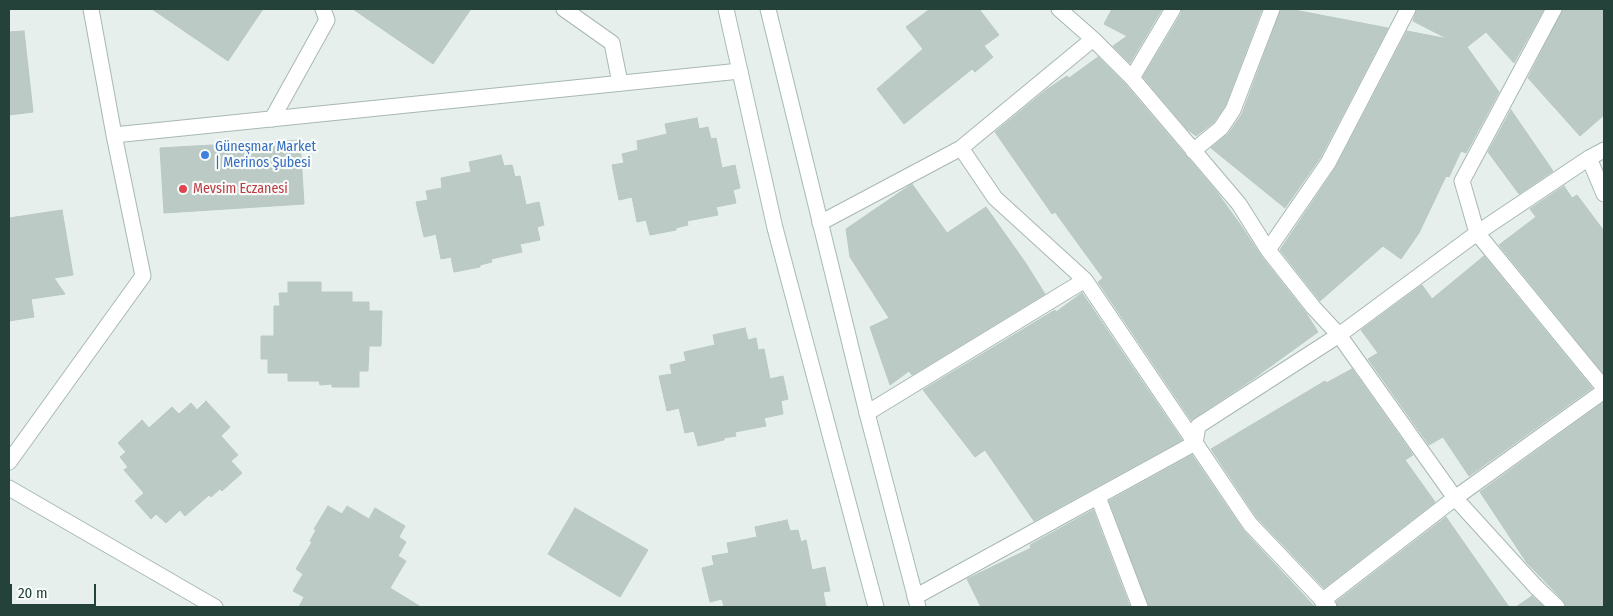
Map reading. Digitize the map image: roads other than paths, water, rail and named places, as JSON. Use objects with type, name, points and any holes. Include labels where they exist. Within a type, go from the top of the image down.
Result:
[{"type":"street","points":[[9,462],[143,276],[114,135],[91,9]]},
{"type":"street","points":[[272,119],[327,20],[323,9]]},
{"type":"street","points":[[564,9],[612,42],[620,83]]},
{"type":"street","points":[[726,9],[775,228],[876,607]]},
{"type":"street","points":[[768,9],[867,413],[917,602],[1195,443]]},
{"type":"street","points":[[1132,78],[1174,9]]},
{"type":"street","points":[[1193,151],[1221,128],[1233,110],[1272,9]]},
{"type":"street","points":[[1268,250],[1328,163],[1408,9]]},
{"type":"street","points":[[961,148],[994,198],[1085,280],[1250,524],[1325,604],[1455,498],[1604,390],[1477,233],[1462,181],[1554,9]]},
{"type":"street","points":[[1063,10],[1132,78],[1238,204],[1268,250],[1313,307],[1339,335],[1455,498],[1536,588],[1557,607]]},
{"type":"street","points":[[820,223],[961,148],[1093,39]]},
{"type":"street","points":[[114,135],[740,71]]},
{"type":"street","points":[[1195,443],[1198,426],[1339,335],[1477,233],[1589,158],[1604,150]]},
{"type":"street","points":[[1589,158],[1604,194]]},
{"type":"street","points":[[867,413],[1085,280]]},
{"type":"street","points":[[9,488],[215,607]]},
{"type":"street","points":[[1098,497],[1140,607]]},
{"type":"place","name":"Güneşmar Market | Merinos Şubesi","points":[[205,155]]},
{"type":"place","name":"Mevsim Eczanesi","points":[[183,189]]}]
